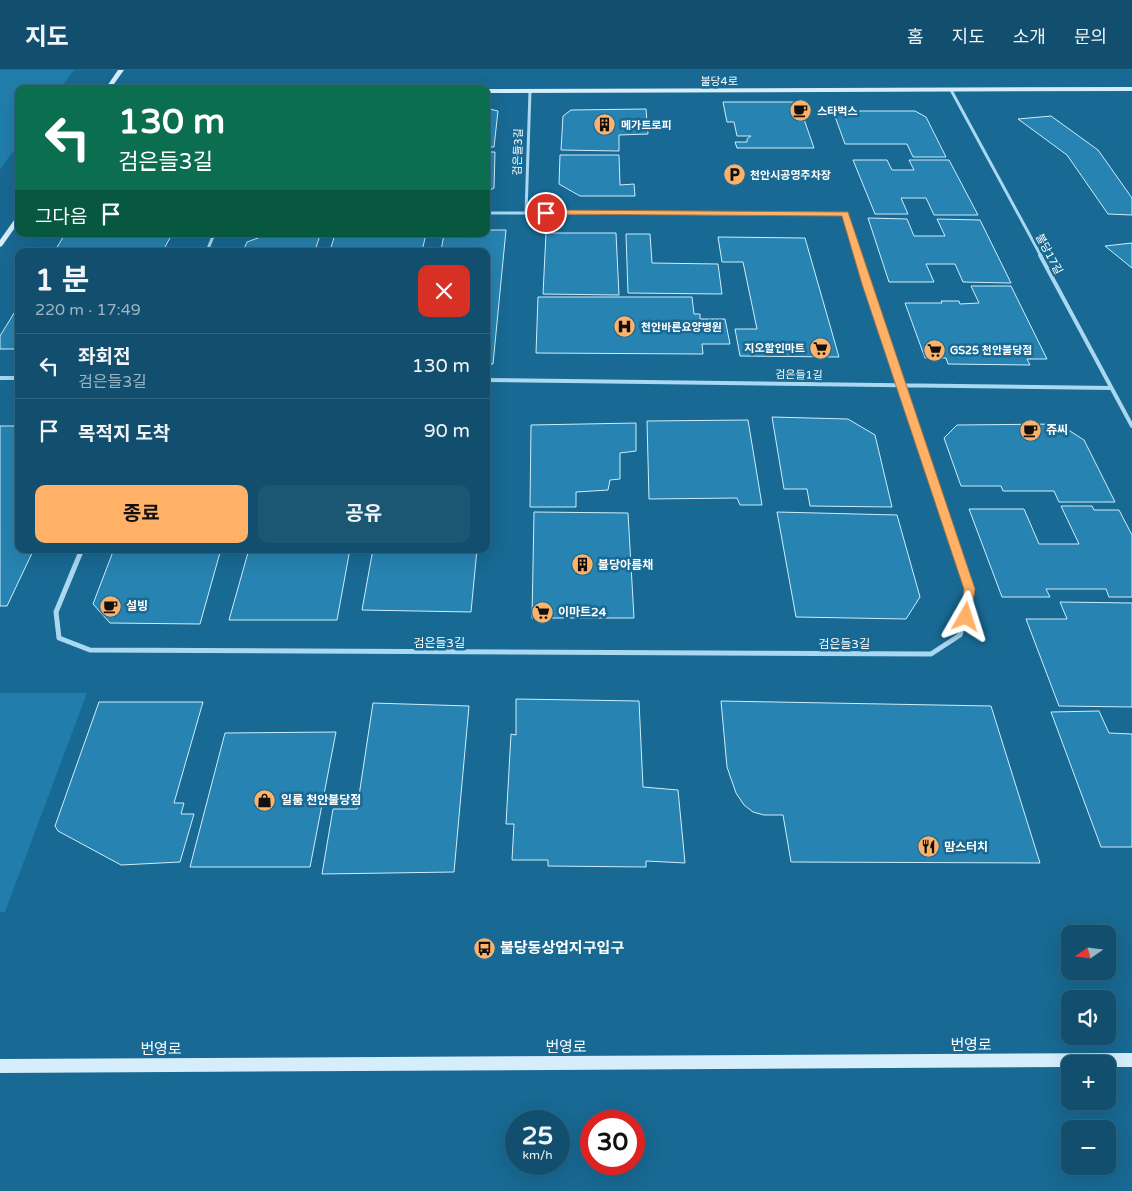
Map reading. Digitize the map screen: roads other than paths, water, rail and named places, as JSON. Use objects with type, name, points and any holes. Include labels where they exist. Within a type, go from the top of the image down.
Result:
[{"type":"street","points":[[110,85],[121,70]]},
{"type":"street","name":"불당4로","points":[[490,91],[1132,89]]},
{"type":"street","name":"불당17길","points":[[951,90],[1132,426]]},
{"type":"street","name":"검은들3길","points":[[526,213],[530,91]]},
{"type":"street","name":"검은들3길","points":[[80,553],[56,612],[59,638],[90,650],[931,654],[960,635],[966,617],[969,589],[866,284],[845,214],[490,213]]},
{"type":"street","points":[[0,244],[15,223]]},
{"type":"street","points":[[0,378],[15,378]]},
{"type":"street","name":"검은들1길","points":[[490,380],[1111,388]]},
{"type":"street","name":"번영로","points":[[0,1066],[1132,1060]]},
{"type":"place","name":"스타벅스","points":[[801,111]]},
{"type":"place","name":"메가트로피","points":[[605,125]]},
{"type":"place","name":"천안시공영주차장","points":[[734,175]]},
{"type":"place","name":"천안바른요양병원","points":[[625,327]]},
{"type":"place","name":"지오할인마트","points":[[821,348]]},
{"type":"place","name":"GS25 천안불당점","points":[[934,350]]},
{"type":"place","name":"쥬씨","points":[[1030,430]]},
{"type":"place","name":"불당아름채","points":[[582,565]]},
{"type":"place","name":"설빙","points":[[110,606]]},
{"type":"place","name":"이마트24","points":[[542,612]]},
{"type":"place","name":"일룸 천안불당점","points":[[265,800]]},
{"type":"place","name":"맘스터치","points":[[928,847]]},
{"type":"place","name":"불당동상업지구입구","points":[[484,948]]}]
